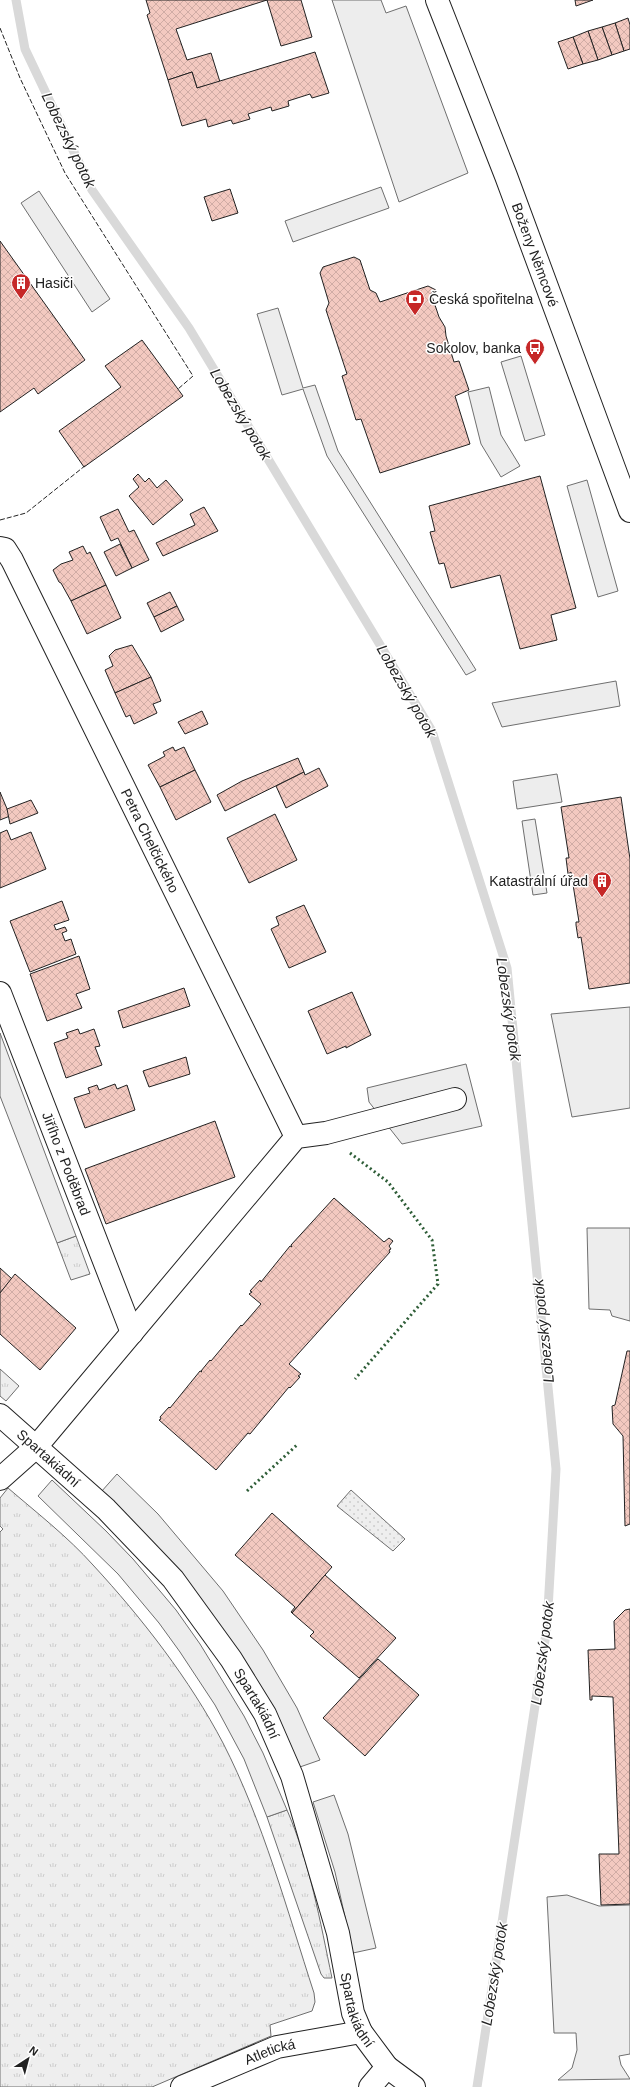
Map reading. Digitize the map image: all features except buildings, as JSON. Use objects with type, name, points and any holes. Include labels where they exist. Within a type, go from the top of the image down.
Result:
[{"type":"street","name":"Boženy Němcové","points":[[436,0],[506,176],[630,511]]},
{"type":"street","name":"Petra Chelčického","points":[[0,548],[5,549],[12,560],[296,1137]]},
{"type":"street","name":"Jiřího z Poděbrad","points":[[0,993],[132,1333]]},
{"type":"street","points":[[0,1479],[36,1447],[296,1137],[326,1133],[456,1099]]},
{"type":"street","name":"Spartakiádní","points":[[0,1414],[106,1509],[172,1579],[231,1659],[265,1714],[292,1776],[338,1933],[353,2013],[361,2032],[387,2067],[414,2087]]},
{"type":"street","name":"Atletická","points":[[182,2087],[277,2047],[361,2032]]},
{"type":"street","points":[[370,2087],[387,2067]]},
{"type":"green space","points":[[76,1236],[90,1274],[71,1280],[57,1243]]},
{"type":"green space","points":[[0,1369],[19,1386],[6,1401],[0,1396]]},
{"type":"green space","points":[[8,1488],[52,1525],[111,1585],[164,1650],[210,1719],[237,1773],[262,1834],[314,1993],[315,2002],[312,2011],[270,2025],[271,2036],[152,2087],[0,2087],[0,1532],[3,1529],[0,1526],[0,1498]]},
{"type":"green space","points":[[351,1490],[405,1539],[393,1551],[337,1506]]},
{"type":"green space","points":[[287,1810],[308,1871],[319,1914],[332,1978],[324,1978],[321,1974],[267,1817]]},
{"type":"shaded area","points":[[332,0],[381,0],[386,13],[406,6],[468,173],[399,202]]},
{"type":"shaded area","points":[[381,187],[389,208],[293,242],[285,221]]},
{"type":"shaded area","points":[[39,191],[110,299],[92,312],[21,203]]},
{"type":"shaded area","points":[[278,308],[303,388],[315,385],[338,451],[476,670],[466,675],[327,456],[303,389],[282,395],[257,314]]},
{"type":"shaded area","points":[[521,356],[545,435],[525,441],[501,362]]},
{"type":"shaded area","points":[[489,387],[501,435],[520,466],[501,477],[481,444],[468,392]]},
{"type":"shaded area","points":[[587,480],[618,591],[598,597],[567,486]]},
{"type":"shaded area","points":[[616,681],[620,706],[502,727],[492,703]]},
{"type":"shaded area","points":[[557,774],[562,802],[517,809],[513,781]]},
{"type":"shaded area","points":[[535,819],[547,893],[533,895],[522,821]]},
{"type":"shaded area","points":[[630,1007],[630,1108],[572,1117],[551,1014]]},
{"type":"shaded area","points":[[0,1033],[76,1236],[57,1243],[0,1096]]},
{"type":"shaded area","points":[[466,1064],[482,1126],[402,1144],[369,1102],[367,1088]]},
{"type":"shaded area","points":[[587,1228],[630,1228],[630,1321],[612,1316],[610,1310],[589,1309]]},
{"type":"shaded area","points":[[117,1474],[158,1514],[223,1591],[263,1650],[297,1708],[320,1760],[297,1768],[101,1492]]},
{"type":"shaded area","points":[[52,1480],[133,1559],[176,1610],[200,1644],[244,1716],[263,1753],[287,1810],[267,1817],[244,1759],[215,1705],[180,1652],[159,1623],[118,1574],[38,1496]]},
{"type":"shaded area","points":[[334,1795],[348,1834],[376,1948],[353,1953],[335,1872],[313,1802]]},
{"type":"shaded area","points":[[567,1895],[599,1906],[630,1905],[630,2054],[619,2056],[621,2065],[630,2079],[558,2080],[572,2068],[577,2050],[576,2033],[554,2033],[547,1897]]},
{"type":"waterway","name":"Lobezský potok","points":[[16,0],[25,49],[92,190],[189,328],[432,731],[507,968],[556,1469],[547,1627],[477,2087]]},
{"type":"hedge","points":[[350,1153],[388,1182],[432,1240],[438,1284],[355,1379]]},
{"type":"hedge","points":[[247,1491],[298,1444]]},
{"type":"fence","points":[[0,28],[20,78],[65,173],[193,376],[178,390]]},
{"type":"fence","points":[[0,520],[26,513],[86,465]]},
{"type":"place","name":"Hasiči","points":[[21,300]]},
{"type":"place","name":"Česká spořitelna","points":[[415,316]]},
{"type":"place","name":"Sokolov, banka","points":[[535,365]]},
{"type":"place","name":"Katastrální úřad","points":[[602,898]]}]
